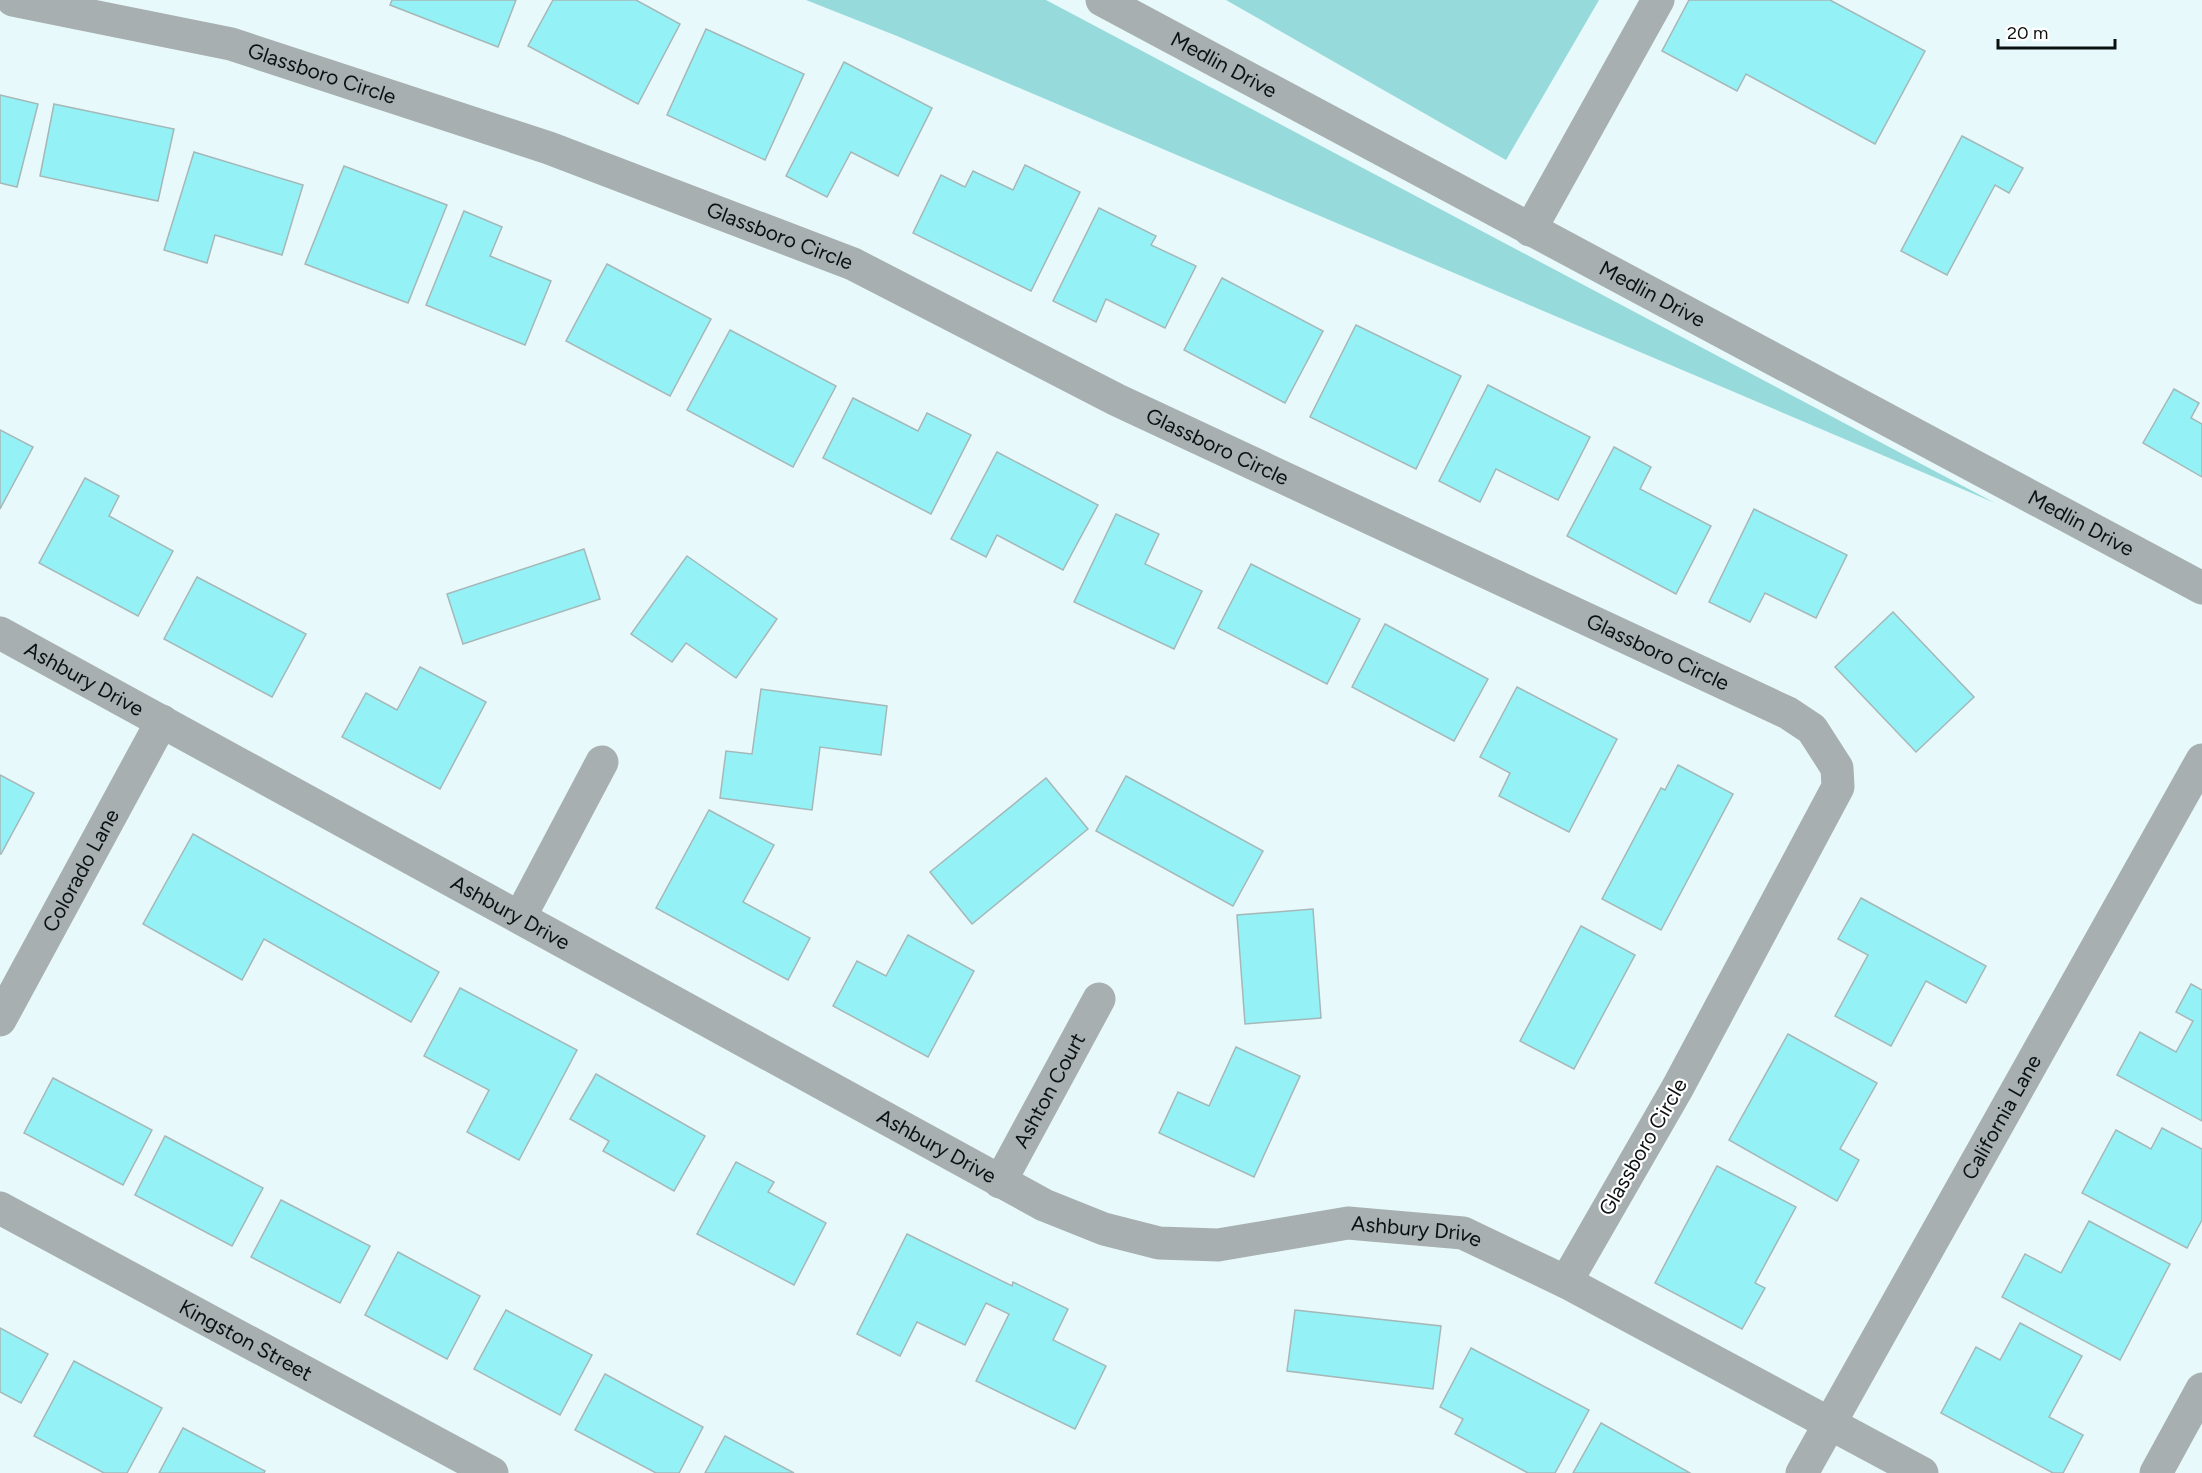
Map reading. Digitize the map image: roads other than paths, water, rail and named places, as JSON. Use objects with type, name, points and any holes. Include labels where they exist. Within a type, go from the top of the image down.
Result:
[{"type":"street","name":"Glassboro Circle","points":[[13,0],[231,44],[549,148],[853,264],[1117,400],[1788,713],[1812,729],[1837,768],[1838,787],[1678,1087],[1566,1282]]},
{"type":"street","name":"Medlin Drive","points":[[1102,0],[2202,588]]},
{"type":"street","points":[[1530,230],[1658,0]]},
{"type":"street","name":"Ashbury Drive","points":[[0,633],[1044,1205],[1104,1229],[1159,1243],[1218,1245],[1348,1223],[1463,1233],[1566,1282],[1922,1473]]},
{"type":"street","name":"Colorado Lane","points":[[0,1020],[162,721]]},
{"type":"street","name":"California Lane","points":[[1802,1473],[2202,760]]},
{"type":"street","points":[[520,917],[602,762]]},
{"type":"street","name":"Ashton Court","points":[[1000,1182],[1099,999]]},
{"type":"street","name":"Kingston Street","points":[[0,1208],[492,1473]]},
{"type":"street","points":[[2156,1473],[2202,1389]]}]
